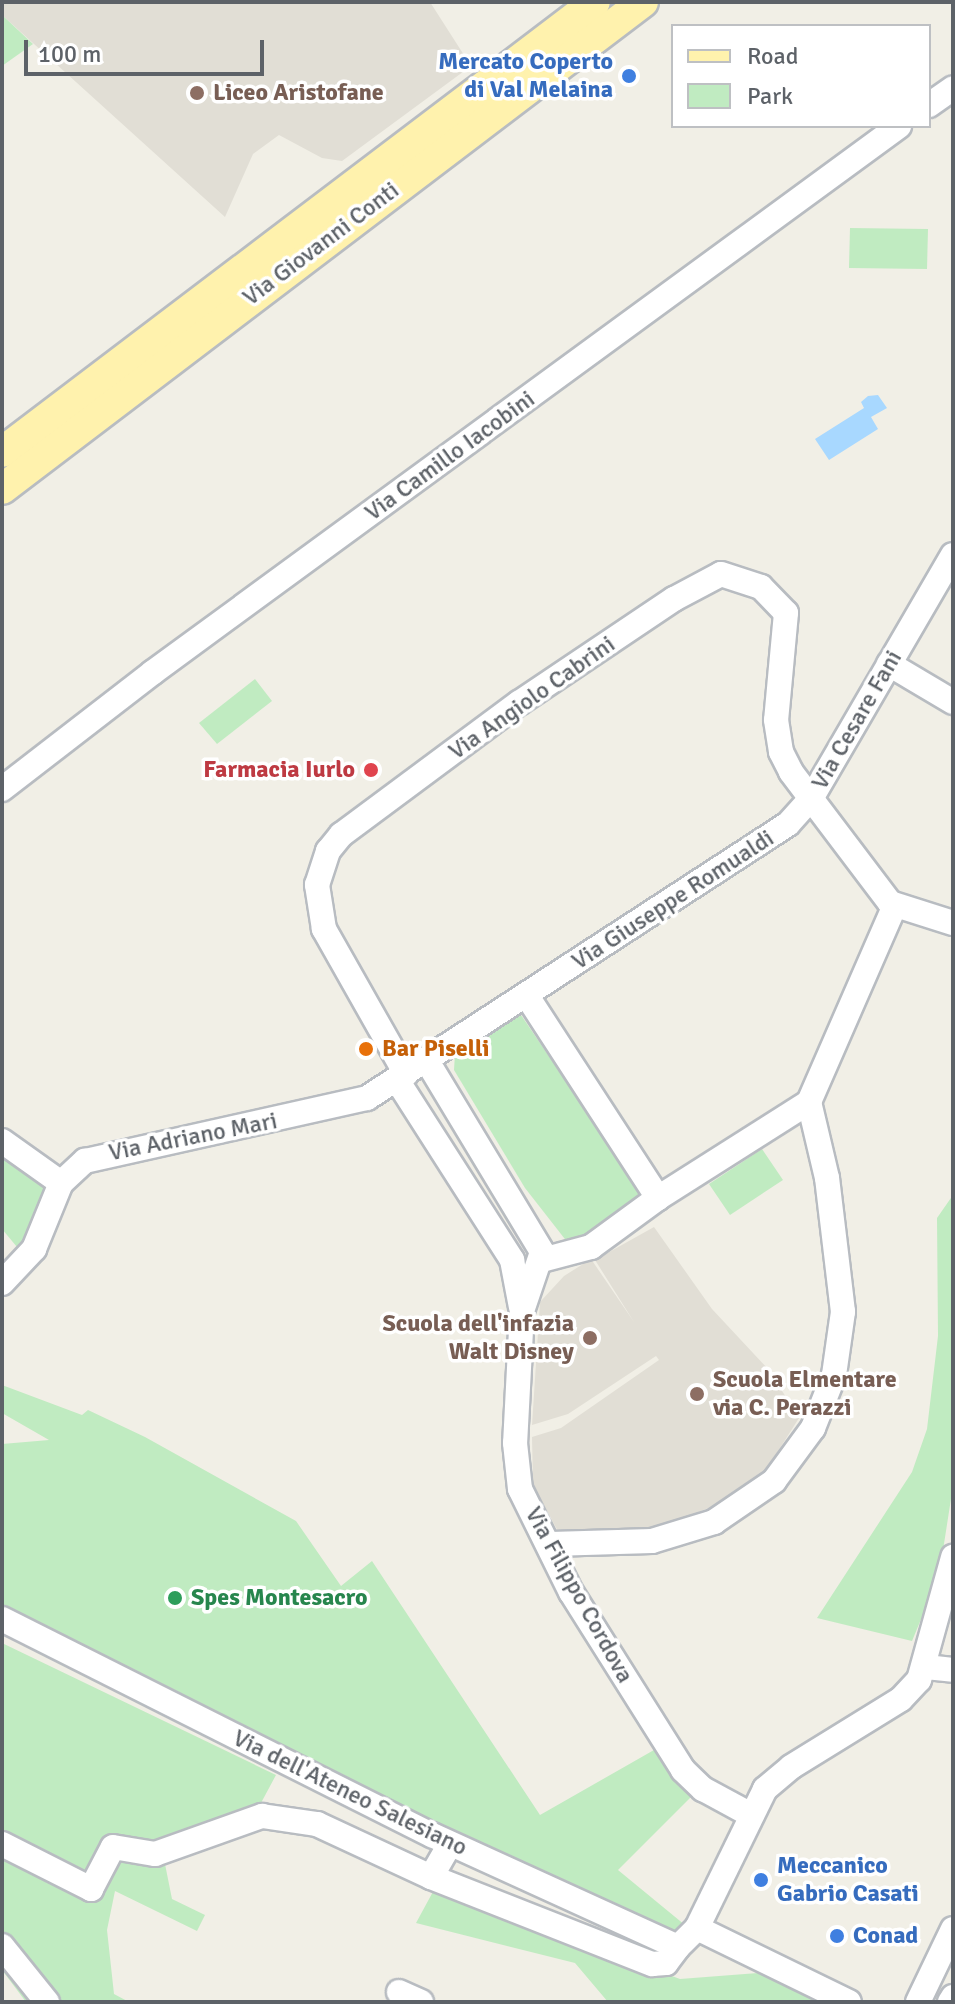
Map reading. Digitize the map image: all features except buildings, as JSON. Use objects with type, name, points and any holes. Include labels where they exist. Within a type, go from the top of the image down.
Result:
[{"type":"main road","name":"Via Giovanni Conti","points":[[2,452],[595,2]]},
{"type":"main road","name":"Via Giovanni Conti","points":[[2,489],[643,2]]},
{"type":"street","points":[[931,104],[953,88]]},
{"type":"street","name":"Via Camillo Iacobini","points":[[2,789],[152,673],[896,128]]},
{"type":"street","name":"Via Cesare Fani","points":[[894,907],[812,797],[953,555]]},
{"type":"street","name":"Via Angiolo Cabrini","points":[[410,1072],[328,943],[318,906],[320,869],[341,835],[519,703],[703,581],[724,574],[739,576],[769,592],[786,613],[776,730],[787,766],[812,797]]},
{"type":"street","points":[[889,664],[953,702]]},
{"type":"street","name":"Via Giuseppe Romualdi","points":[[410,1072],[788,824],[812,797]]},
{"type":"street","points":[[410,1072],[444,1090],[535,1235],[542,1260],[585,1250],[658,1198],[809,1102],[894,907],[953,923]]},
{"type":"street","points":[[527,996],[658,1198]]},
{"type":"street","points":[[410,1072],[415,1107],[507,1250],[517,1271],[522,1311]]},
{"type":"street","name":"Via Adriano Mari","points":[[61,1183],[98,1155],[339,1108],[410,1072]]},
{"type":"street","points":[[415,1107],[424,1095],[444,1090]]},
{"type":"street","points":[[551,1544],[652,1541],[700,1528],[756,1497],[808,1438],[834,1375],[843,1312],[827,1178],[809,1102]]},
{"type":"street","points":[[2,1141],[61,1183],[40,1241],[2,1283]]},
{"type":"street","points":[[507,1250],[526,1249],[535,1235]]},
{"type":"street","name":"Via Filippo Cordova","points":[[542,1260],[522,1311],[516,1474],[571,1592],[683,1770],[703,1789],[751,1815]]},
{"type":"street","points":[[2,1844],[91,1889],[113,1847],[155,1854],[254,1818],[284,1816],[317,1824],[431,1877],[645,1962],[666,1963],[697,1928],[751,1815],[771,1783],[901,1699],[926,1667],[953,1557]]},
{"type":"street","name":"Via dell'Ateneo Salesiano","points":[[2,1619],[450,1844],[678,1947]]},
{"type":"street","points":[[926,1667],[953,1670]]},
{"type":"street","points":[[431,1877],[450,1844]]},
{"type":"street","points":[[697,1928],[849,2002]]},
{"type":"street","points":[[918,2002],[953,1929]]},
{"type":"street","points":[[2,1946],[47,2002]]},
{"type":"street","points":[[933,2002],[953,1960]]},
{"type":"shaded area","name":"Liceo Aristofane","points":[[2,2],[430,2],[471,66],[342,161],[322,158],[279,135],[253,154],[225,217],[2,15]]},
{"type":"shaded area","name":"Scuola Elmentare via C. Perazzi","points":[[654,1227],[712,1309],[769,1370],[799,1418],[768,1467],[736,1497],[651,1531],[560,1535],[533,1485],[532,1437],[561,1428],[659,1360],[656,1356],[568,1414],[532,1425],[540,1302],[564,1276],[591,1259],[634,1322],[595,1260]]},
{"type":"green space","points":[[2,15],[33,44],[2,66]]},
{"type":"green space","points":[[850,228],[928,229],[927,269],[849,268]]},
{"type":"green space","points":[[255,679],[272,701],[217,744],[199,723]]},
{"type":"green space","points":[[521,1015],[641,1192],[639,1204],[613,1225],[568,1243],[525,1188],[454,1070],[455,1054]]},
{"type":"green space","points":[[762,1149],[783,1180],[730,1215],[709,1184]]},
{"type":"green space","points":[[2,1153],[47,1186],[22,1253],[2,1229]]},
{"type":"green space","points":[[953,1195],[953,1486],[939,1576],[912,1641],[817,1618],[912,1472],[927,1429],[938,1336],[937,1218]]},
{"type":"green space","name":"Spes Montesacro","points":[[2,1385],[82,1415],[88,1410],[145,1437],[296,1521],[341,1586],[372,1561],[540,1815],[661,1746],[697,1791],[618,1870],[691,1930],[678,1943],[2,1610],[2,1444],[49,1440],[2,1413]]},
{"type":"green space","points":[[2,1643],[276,1775],[254,1816],[162,1849],[172,1899],[205,1915],[197,1931],[115,1891],[107,1930],[114,1994],[129,2002],[26,2002],[2,1970]]},
{"type":"green space","points":[[435,1888],[680,1979],[758,1973],[823,2002],[608,2002],[575,1963],[416,1923]]},
{"type":"water","points":[[878,395],[887,408],[871,417],[878,429],[829,460],[815,439],[864,408],[861,402],[868,396]]},
{"type":"place","name":"Mercato Coperto di Val Melaina","points":[[629,76]]},
{"type":"place","name":"Liceo Aristofane","points":[[197,93]]},
{"type":"place","name":"Farmacia Iurlo","points":[[371,770]]},
{"type":"place","name":"Bar Piselli","points":[[366,1049]]},
{"type":"place","name":"Scuola dell'infazia Walt Disney","points":[[590,1338]]},
{"type":"place","name":"Scuola Elmentare via C. Perazzi","points":[[697,1394]]},
{"type":"place","name":"Spes Montesacro","points":[[175,1598]]},
{"type":"place","name":"Meccanico Gabrio Casati","points":[[761,1880]]},
{"type":"place","name":"Conad","points":[[837,1936]]}]
